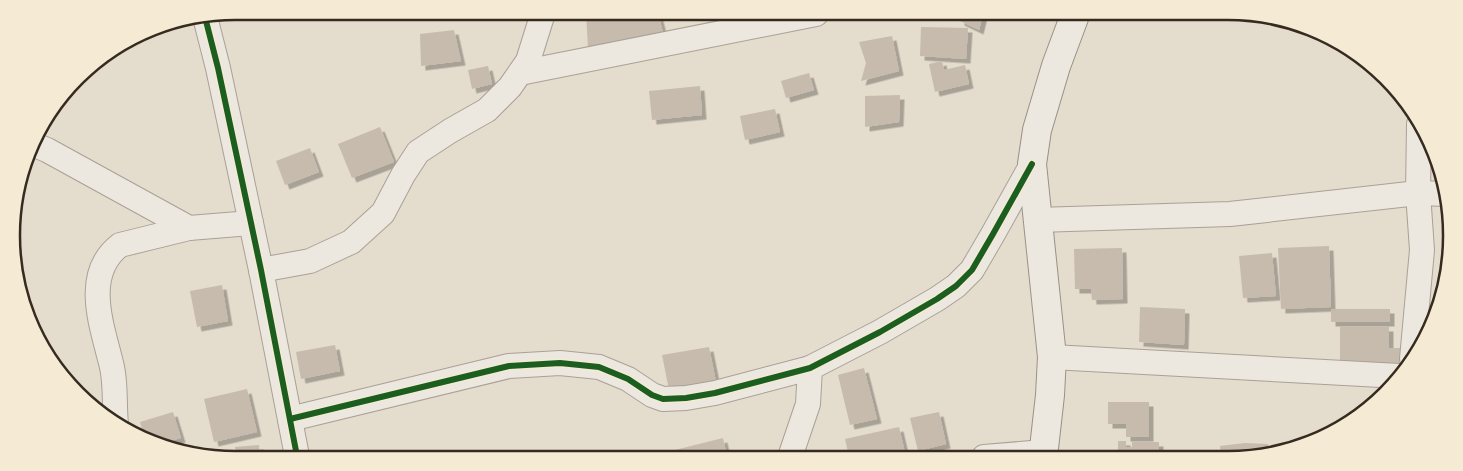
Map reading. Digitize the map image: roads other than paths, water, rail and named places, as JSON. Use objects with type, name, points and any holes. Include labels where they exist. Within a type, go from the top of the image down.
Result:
[{"type":"street","points":[[261,270],[310,261],[351,242],[383,213],[402,174],[418,152],[487,110],[510,87],[528,61],[541,20]]},
{"type":"street","points":[[520,73],[786,20]]},
{"type":"street","points":[[1044,451],[1052,357],[1032,164],[1037,130],[1072,20]]},
{"type":"street","points":[[206,22],[218,68],[261,270],[296,451]]},
{"type":"street","points":[[1414,344],[1422,250],[1418,193],[1420,138]]},
{"type":"street","points":[[39,147],[189,228]]},
{"type":"street","points":[[290,419],[509,366],[560,363],[599,367],[628,379],[652,395],[663,399],[686,398],[715,392],[810,368],[880,332],[956,286],[972,270],[1032,164]]},
{"type":"street","points":[[1037,220],[1230,214],[1418,193],[1439,194]]},
{"type":"street","points":[[115,414],[112,367],[97,302],[99,278],[113,250],[120,245],[189,228],[251,223]]},
{"type":"street","points":[[1052,357],[1392,376]]},
{"type":"street","points":[[792,451],[808,404],[810,368]]}]
